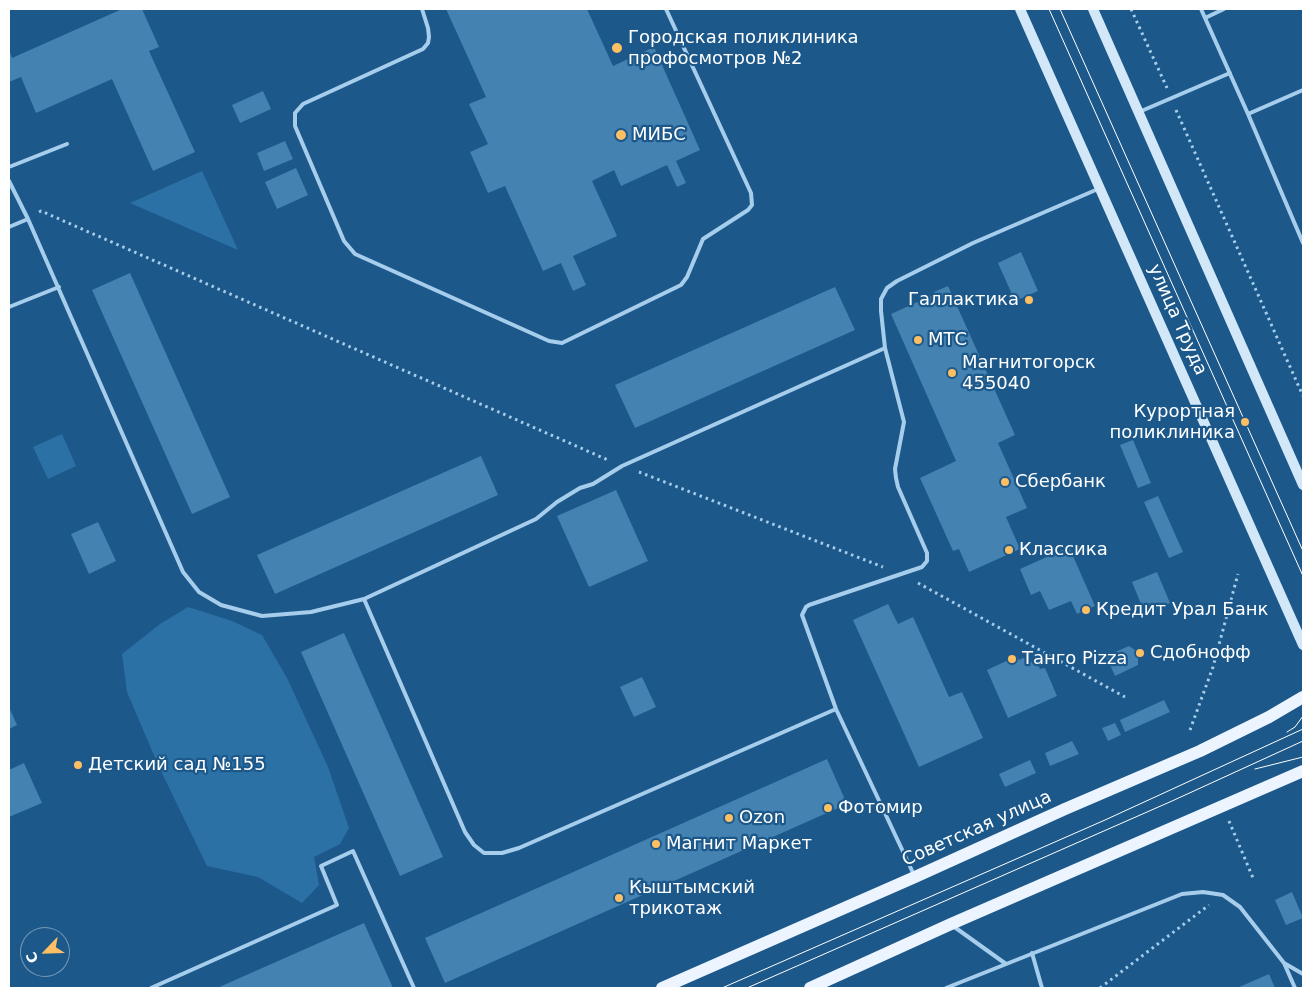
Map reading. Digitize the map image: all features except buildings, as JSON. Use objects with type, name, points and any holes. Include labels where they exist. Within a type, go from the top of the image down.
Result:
[{"type":"main road","name":"улица Труда","points":[[1020,9],[1303,645]]},
{"type":"main road","points":[[1093,9],[1303,485]]},
{"type":"main road","name":"Советская улица","points":[[662,988],[1200,751],[1269,717],[1303,697]]},
{"type":"main road","points":[[810,988],[951,924],[1303,770]]},
{"type":"lane","points":[[422,9],[428,28],[428,43],[422,48],[303,104],[295,113],[295,126],[344,241],[355,254],[549,342],[562,343],[681,285],[687,277],[704,239],[748,210],[752,205],[751,193],[666,9]]},
{"type":"lane","points":[[1201,9],[1303,243]]},
{"type":"lane","points":[[1205,18],[1224,9]]},
{"type":"lane","points":[[1139,112],[1230,72]]},
{"type":"lane","points":[[1248,114],[1303,90]]},
{"type":"lane","points":[[9,167],[67,144]]},
{"type":"lane","points":[[9,181],[59,286],[183,572],[199,592],[221,605],[262,616],[311,612],[364,599],[536,519],[557,502],[580,488],[593,484],[622,466],[885,348]]},
{"type":"lane","points":[[915,877],[836,709],[803,618],[804,611],[809,606],[922,567],[928,557],[896,478],[904,422],[885,348],[881,311],[882,299],[887,288],[897,281],[973,243],[1100,188]]},
{"type":"lane","points":[[9,227],[28,219]]},
{"type":"lane","points":[[9,307],[59,286]]},
{"type":"lane","points":[[364,599],[465,832],[474,845],[484,853],[502,854],[519,848],[836,709]]},
{"type":"lane","points":[[151,988],[337,905],[321,866],[353,851],[414,988]]},
{"type":"lane","points":[[946,988],[1182,894],[1204,892],[1223,895],[1240,907],[1284,963],[1295,988]]},
{"type":"lane","points":[[951,924],[1006,964]]},
{"type":"lane","points":[[1032,954],[1042,988]]},
{"type":"lane","points":[[1284,963],[1303,974]]},
{"type":"path","points":[[1131,9],[1303,396]]},
{"type":"path","points":[[28,219],[41,211],[622,466],[902,574],[1125,697]]},
{"type":"path","points":[[1190,730],[1213,667],[1238,574]]},
{"type":"path","points":[[1222,805],[1253,878]]},
{"type":"path","points":[[1100,988],[1223,895]]},
{"type":"shaded area","points":[[202,171],[238,250],[130,203]]},
{"type":"shaded area","points":[[62,434],[76,466],[48,479],[33,447]]},
{"type":"shaded area","points":[[188,607],[232,621],[262,635],[287,678],[328,767],[349,828],[340,844],[314,857],[319,885],[302,903],[258,877],[207,866],[159,767],[127,692],[122,654],[160,624]]},
{"type":"tram line","points":[[1049,9],[1303,576]]},
{"type":"tram line","points":[[1060,9],[1303,551]]},
{"type":"tram line","points":[[1287,732],[1295,727],[1303,716]]},
{"type":"tram line","points":[[722,988],[1105,820],[1303,729]]},
{"type":"tram line","points":[[747,988],[1172,801],[1303,741]]},
{"type":"tram line","points":[[1255,769],[1303,757]]},
{"type":"place","name":"Городская поликлиника профосмотров №2","points":[[617,48]]},
{"type":"place","name":"МИБС","points":[[621,135]]},
{"type":"place","name":"Галлактика","points":[[1029,300]]},
{"type":"place","name":"МТС","points":[[918,340]]},
{"type":"place","name":"Магнитогорск 455040","points":[[952,373]]},
{"type":"place","name":"Курортная поликлиника","points":[[1245,422]]},
{"type":"place","name":"Сбербанк","points":[[1005,482]]},
{"type":"place","name":"Классика","points":[[1009,550]]},
{"type":"place","name":"Кредит Урал Банк","points":[[1086,610]]},
{"type":"place","name":"Сдобнофф","points":[[1140,653]]},
{"type":"place","name":"Танго Pizza","points":[[1012,659]]},
{"type":"place","name":"Детский сад №155","points":[[78,765]]},
{"type":"place","name":"Фотомир","points":[[828,808]]},
{"type":"place","name":"Ozon","points":[[729,818]]},
{"type":"place","name":"Магнит Маркет","points":[[656,844]]},
{"type":"place","name":"Кыштымский трикотаж","points":[[619,898]]}]
